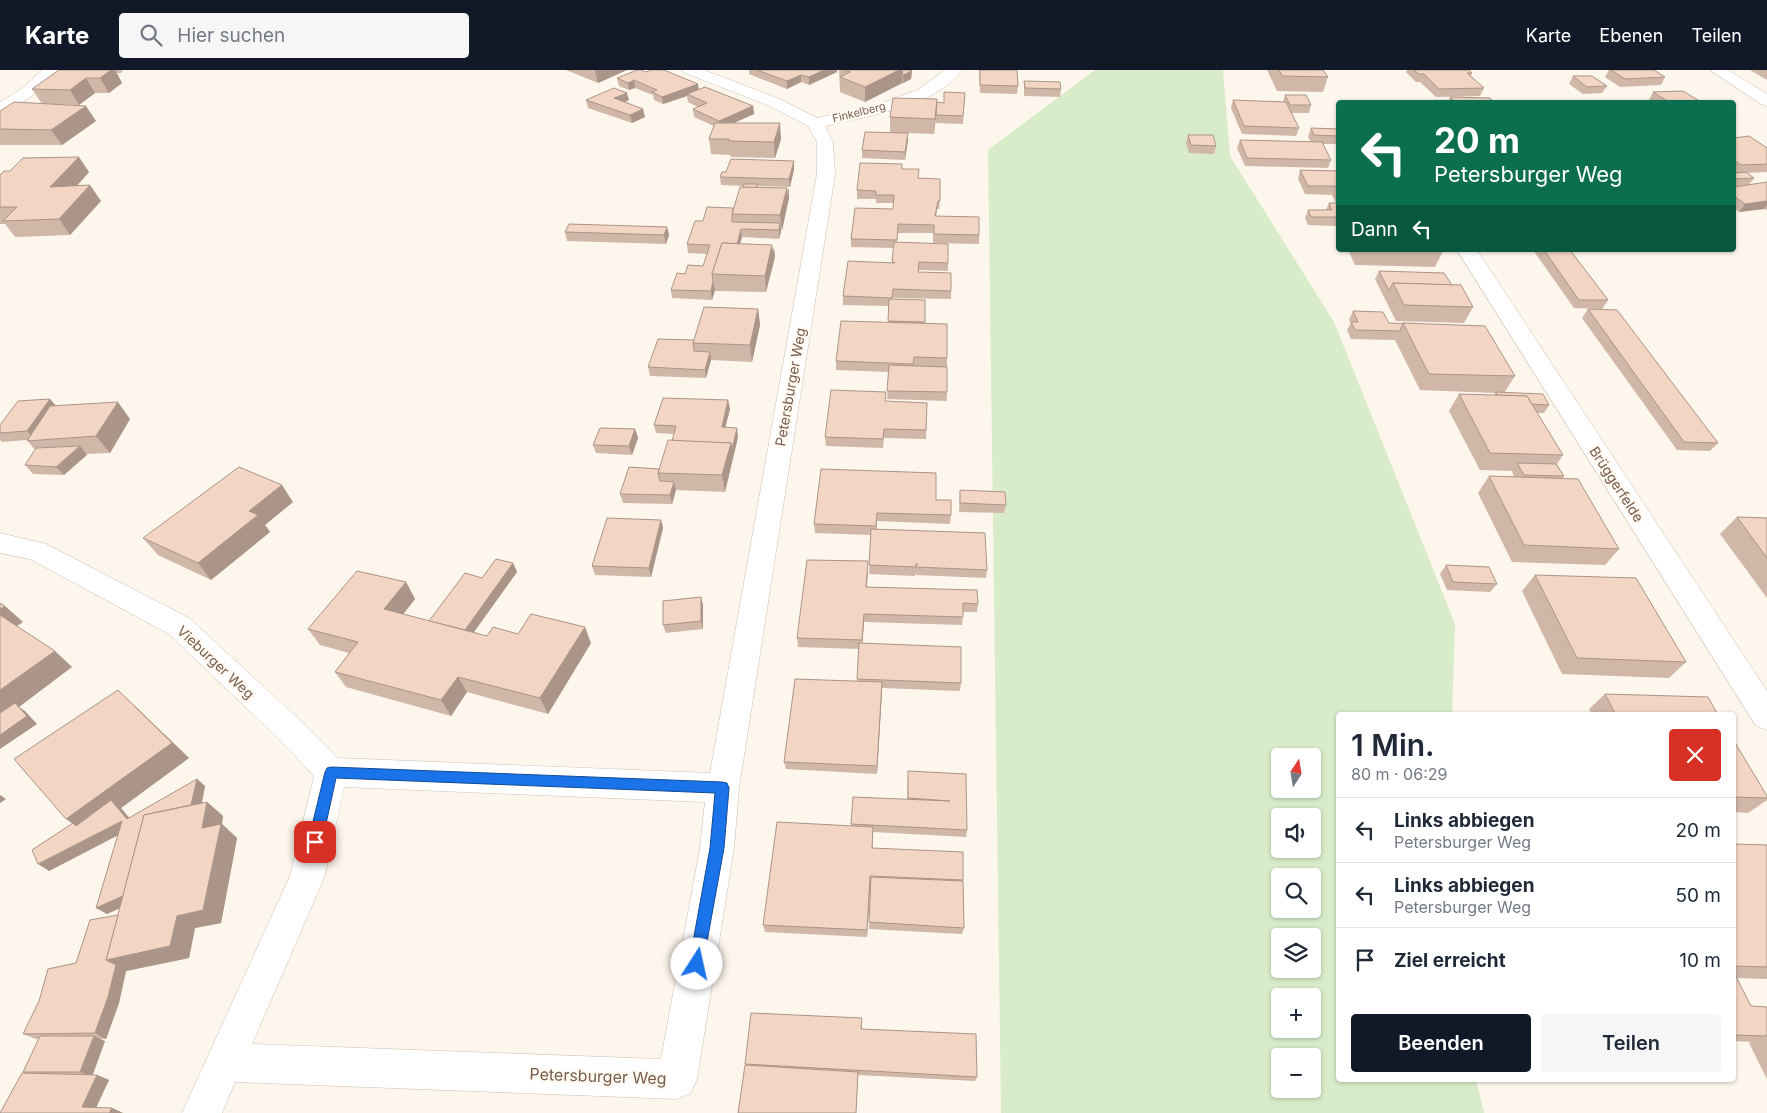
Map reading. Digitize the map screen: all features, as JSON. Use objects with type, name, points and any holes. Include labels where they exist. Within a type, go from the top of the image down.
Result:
[{"type":"street","points":[[0,109],[29,90],[51,70]]},
{"type":"street","points":[[690,70],[776,103],[815,123]]},
{"type":"street","name":"Finkelberg","points":[[815,123],[888,106],[921,94],[940,83],[954,70]]},
{"type":"street","points":[[1718,70],[1767,101]]},
{"type":"street","name":"Petersburger Weg","points":[[224,1062],[677,1079],[717,848],[722,788],[826,174],[825,142],[815,123]]},
{"type":"street","name":"Brüggerfelde","points":[[1468,252],[1767,717]]},
{"type":"street","name":"Vieburger Weg","points":[[0,544],[37,551],[179,626],[331,772]]},
{"type":"street","points":[[202,1113],[307,878],[331,772],[722,788]]},
{"type":"green space","points":[[1095,70],[1223,70],[1230,156],[1334,322],[1455,624],[1452,712],[1336,712],[1336,1082],[1476,1082],[1484,1113],[1001,1113],[988,150]]},
{"type":"building","points":[[59,70],[111,70],[100,78],[86,78],[70,90],[32,89]]},
{"type":"building","points":[[637,70],[646,72],[664,70],[698,84],[662,97],[652,92],[657,90],[634,80],[628,83],[617,78]]},
{"type":"building","points":[[757,70],[824,70],[809,77],[801,75],[787,81]]},
{"type":"building","points":[[844,70],[899,70],[865,87],[840,77],[850,72]]},
{"type":"building","points":[[902,70],[908,70],[912,71],[903,75]]},
{"type":"building","points":[[980,70],[1017,70],[1018,86],[980,85]]},
{"type":"building","points":[[1279,70],[1323,70],[1328,77],[1282,76]]},
{"type":"building","points":[[1414,70],[1469,70],[1472,73],[1467,73],[1484,88],[1439,89],[1424,74],[1419,74]]},
{"type":"building","points":[[1611,70],[1654,70],[1665,77],[1625,79]]},
{"type":"building","points":[[1573,76],[1592,76],[1607,86],[1587,87]]},
{"type":"building","points":[[1024,81],[1060,82],[1061,89],[1025,88]]},
{"type":"building","points":[[705,87],[753,106],[719,121],[693,109],[707,103],[687,94]]},
{"type":"building","points":[[614,88],[627,93],[614,98],[643,109],[630,115],[586,100]]},
{"type":"building","points":[[1683,91],[1698,100],[1666,100],[1653,92]]},
{"type":"building","points":[[944,92],[965,93],[963,116],[936,115],[937,102],[944,103]]},
{"type":"building","points":[[1285,95],[1306,95],[1311,105],[1290,105]]},
{"type":"building","points":[[1450,97],[1490,98],[1492,100],[1453,100]]},
{"type":"building","points":[[893,98],[937,99],[935,119],[890,117]]},
{"type":"building","points":[[1233,100],[1286,102],[1299,128],[1244,126]]},
{"type":"building","points":[[14,102],[86,106],[51,130],[0,129],[0,111]]},
{"type":"building","points":[[715,123],[780,123],[774,142],[709,139]]},
{"type":"building","points":[[1311,128],[1336,129],[1336,136],[1314,135]]},
{"type":"building","points":[[865,132],[908,133],[905,152],[862,150]]},
{"type":"building","points":[[1188,135],[1213,135],[1216,146],[1191,145]]},
{"type":"building","points":[[1749,136],[1767,148],[1767,164],[1741,165],[1736,161],[1736,138]]},
{"type":"building","points":[[1240,140],[1322,142],[1331,160],[1247,158]]},
{"type":"building","points":[[79,157],[50,187],[90,185],[59,219],[3,221],[17,207],[0,207],[0,175],[4,171],[10,171],[23,158]]},
{"type":"building","points":[[731,159],[794,161],[789,179],[720,177],[722,172],[726,172]]},
{"type":"building","points":[[860,163],[902,164],[902,169],[919,169],[918,178],[940,179],[940,201],[938,201],[935,216],[979,217],[979,235],[934,234],[934,225],[898,224],[897,240],[851,239],[855,208],[893,209],[894,195],[876,195],[876,191],[857,190]]},
{"type":"building","points":[[1300,170],[1336,171],[1336,188],[1335,186],[1308,186]]},
{"type":"building","points":[[1746,172],[1754,178],[1736,179],[1736,173]]},
{"type":"building","points":[[1767,182],[1767,201],[1745,204],[1736,197],[1736,187]]},
{"type":"building","points":[[744,184],[757,184],[756,188],[743,187]]},
{"type":"building","points":[[740,187],[787,188],[780,215],[732,214]]},
{"type":"building","points":[[1329,203],[1336,203],[1336,217],[1311,217],[1308,210],[1332,210]]},
{"type":"building","points":[[707,207],[733,208],[732,222],[780,223],[779,230],[741,229],[737,244],[722,243],[712,274],[711,291],[671,290],[677,273],[685,274],[688,265],[703,266],[710,245],[687,244],[695,221],[703,221]]},
{"type":"building","points":[[569,224],[667,227],[664,235],[565,232]]},
{"type":"building","points":[[894,242],[948,244],[948,263],[919,262],[918,272],[951,273],[951,291],[893,289],[892,298],[843,296],[848,261],[895,263],[892,261]]},
{"type":"building","points":[[722,243],[772,245],[765,276],[712,274]]},
{"type":"building","points":[[1545,252],[1572,252],[1608,300],[1579,300]]},
{"type":"building","points":[[1379,271],[1444,273],[1452,285],[1393,283],[1389,291]]},
{"type":"building","points":[[1393,283],[1461,285],[1473,307],[1404,305]]},
{"type":"building","points":[[889,299],[925,300],[925,322],[888,321]]},
{"type":"building","points":[[704,307],[758,309],[750,345],[693,343]]},
{"type":"building","points":[[1588,309],[1617,310],[1718,443],[1684,442]]},
{"type":"building","points":[[1353,311],[1383,312],[1389,323],[1403,323],[1400,331],[1355,330],[1351,322],[1358,322]]},
{"type":"building","points":[[841,321],[947,324],[947,358],[914,357],[913,364],[836,361]]},
{"type":"building","points":[[1403,323],[1485,326],[1515,376],[1429,374]]},
{"type":"building","points":[[658,339],[694,340],[694,351],[710,352],[705,370],[648,367]]},
{"type":"building","points":[[889,365],[947,367],[947,392],[887,391]]},
{"type":"building","points":[[831,390],[886,392],[885,401],[927,403],[926,430],[884,429],[883,439],[825,437]]},
{"type":"building","points":[[1496,392],[1543,394],[1549,405],[1532,404],[1527,396],[1497,395]]},
{"type":"building","points":[[1459,394],[1527,396],[1563,455],[1490,453]]},
{"type":"building","points":[[663,398],[728,400],[722,427],[737,428],[732,450],[731,443],[672,441],[676,426],[654,425]]},
{"type":"building","points":[[50,399],[27,431],[0,433],[0,425],[18,401]]},
{"type":"building","points":[[118,402],[96,436],[27,441],[50,406]]},
{"type":"building","points":[[600,428],[635,429],[629,446],[593,445]]},
{"type":"building","points":[[668,440],[731,443],[722,475],[658,473]]},
{"type":"building","points":[[80,446],[56,467],[25,465],[36,448]]},
{"type":"building","points":[[1517,463],[1556,464],[1564,476],[1524,475]]},
{"type":"building","points":[[239,467],[282,485],[249,511],[258,515],[198,563],[143,538]]},
{"type":"building","points":[[629,467],[659,469],[660,481],[674,482],[670,495],[620,494]]},
{"type":"building","points":[[821,469],[936,473],[936,500],[951,500],[951,515],[877,513],[876,526],[814,524]]},
{"type":"building","points":[[1489,476],[1578,479],[1619,549],[1524,545]]},
{"type":"building","points":[[960,490],[1005,492],[1006,505],[960,503]]},
{"type":"building","points":[[1737,517],[1767,518],[1767,558]]},
{"type":"building","points":[[607,518],[661,520],[649,568],[592,566]]},
{"type":"building","points":[[871,529],[985,533],[987,570],[916,567],[917,563],[915,567],[869,565]]},
{"type":"building","points":[[496,559],[513,563],[465,630],[429,621],[465,573],[482,578]]},
{"type":"building","points":[[807,560],[868,561],[866,587],[977,590],[978,604],[963,603],[963,617],[864,614],[862,640],[797,638]]},
{"type":"building","points":[[1446,565],[1489,567],[1497,584],[1453,582]]},
{"type":"building","points":[[357,571],[406,582],[384,609],[487,636],[493,627],[518,634],[531,614],[585,627],[540,698],[458,677],[441,700],[335,672],[358,642],[308,629]]},
{"type":"building","points":[[1535,575],[1636,578],[1686,662],[1577,658]]},
{"type":"building","points":[[701,597],[701,621],[663,625],[663,601]]},
{"type":"building","points":[[0,615],[55,651],[0,690]]},
{"type":"building","points":[[859,643],[961,647],[961,683],[857,679]]},
{"type":"building","points":[[795,679],[882,682],[877,766],[784,762]]},
{"type":"building","points":[[118,690],[172,743],[66,819],[14,759]]},
{"type":"building","points":[[1605,694],[1708,697],[1716,712],[1614,712]]},
{"type":"building","points":[[15,703],[27,716],[0,735],[0,713]]},
{"type":"building","points":[[1736,744],[1767,796],[1767,798],[1736,797]]},
{"type":"building","points":[[908,771],[966,774],[967,830],[851,824],[853,797],[950,801],[908,798]]},
{"type":"building","points":[[197,779],[191,805],[144,815],[123,896],[96,908],[122,821],[38,864],[32,850],[73,823],[76,826],[111,800],[127,819]]},
{"type":"building","points":[[207,802],[202,828],[221,824],[203,910],[177,916],[170,946],[106,960],[144,815]]},
{"type":"building","points":[[777,822],[873,827],[872,848],[963,852],[963,880],[870,876],[867,930],[763,925]]},
{"type":"building","points":[[1736,844],[1767,845],[1767,967],[1736,966]]},
{"type":"building","points":[[871,877],[963,881],[964,928],[869,922]]},
{"type":"building","points":[[118,915],[106,960],[116,965],[108,997],[95,1033],[23,1034],[39,1001],[48,969],[76,963],[90,920]]},
{"type":"building","points":[[1736,977],[1751,1006],[1767,1007],[1767,1035],[1736,1035]]},
{"type":"building","points":[[751,1013],[862,1018],[861,1029],[976,1034],[977,1077],[745,1064]]},
{"type":"building","points":[[40,1036],[94,1036],[80,1072],[23,1072]]},
{"type":"building","points":[[745,1065],[858,1072],[856,1113],[738,1113]]},
{"type":"building","points":[[22,1073],[97,1075],[82,1107],[112,1108],[109,1113],[0,1113]]},
{"type":"route","points":[[315,842],[331,772],[722,788],[717,848],[697,964]]}]
